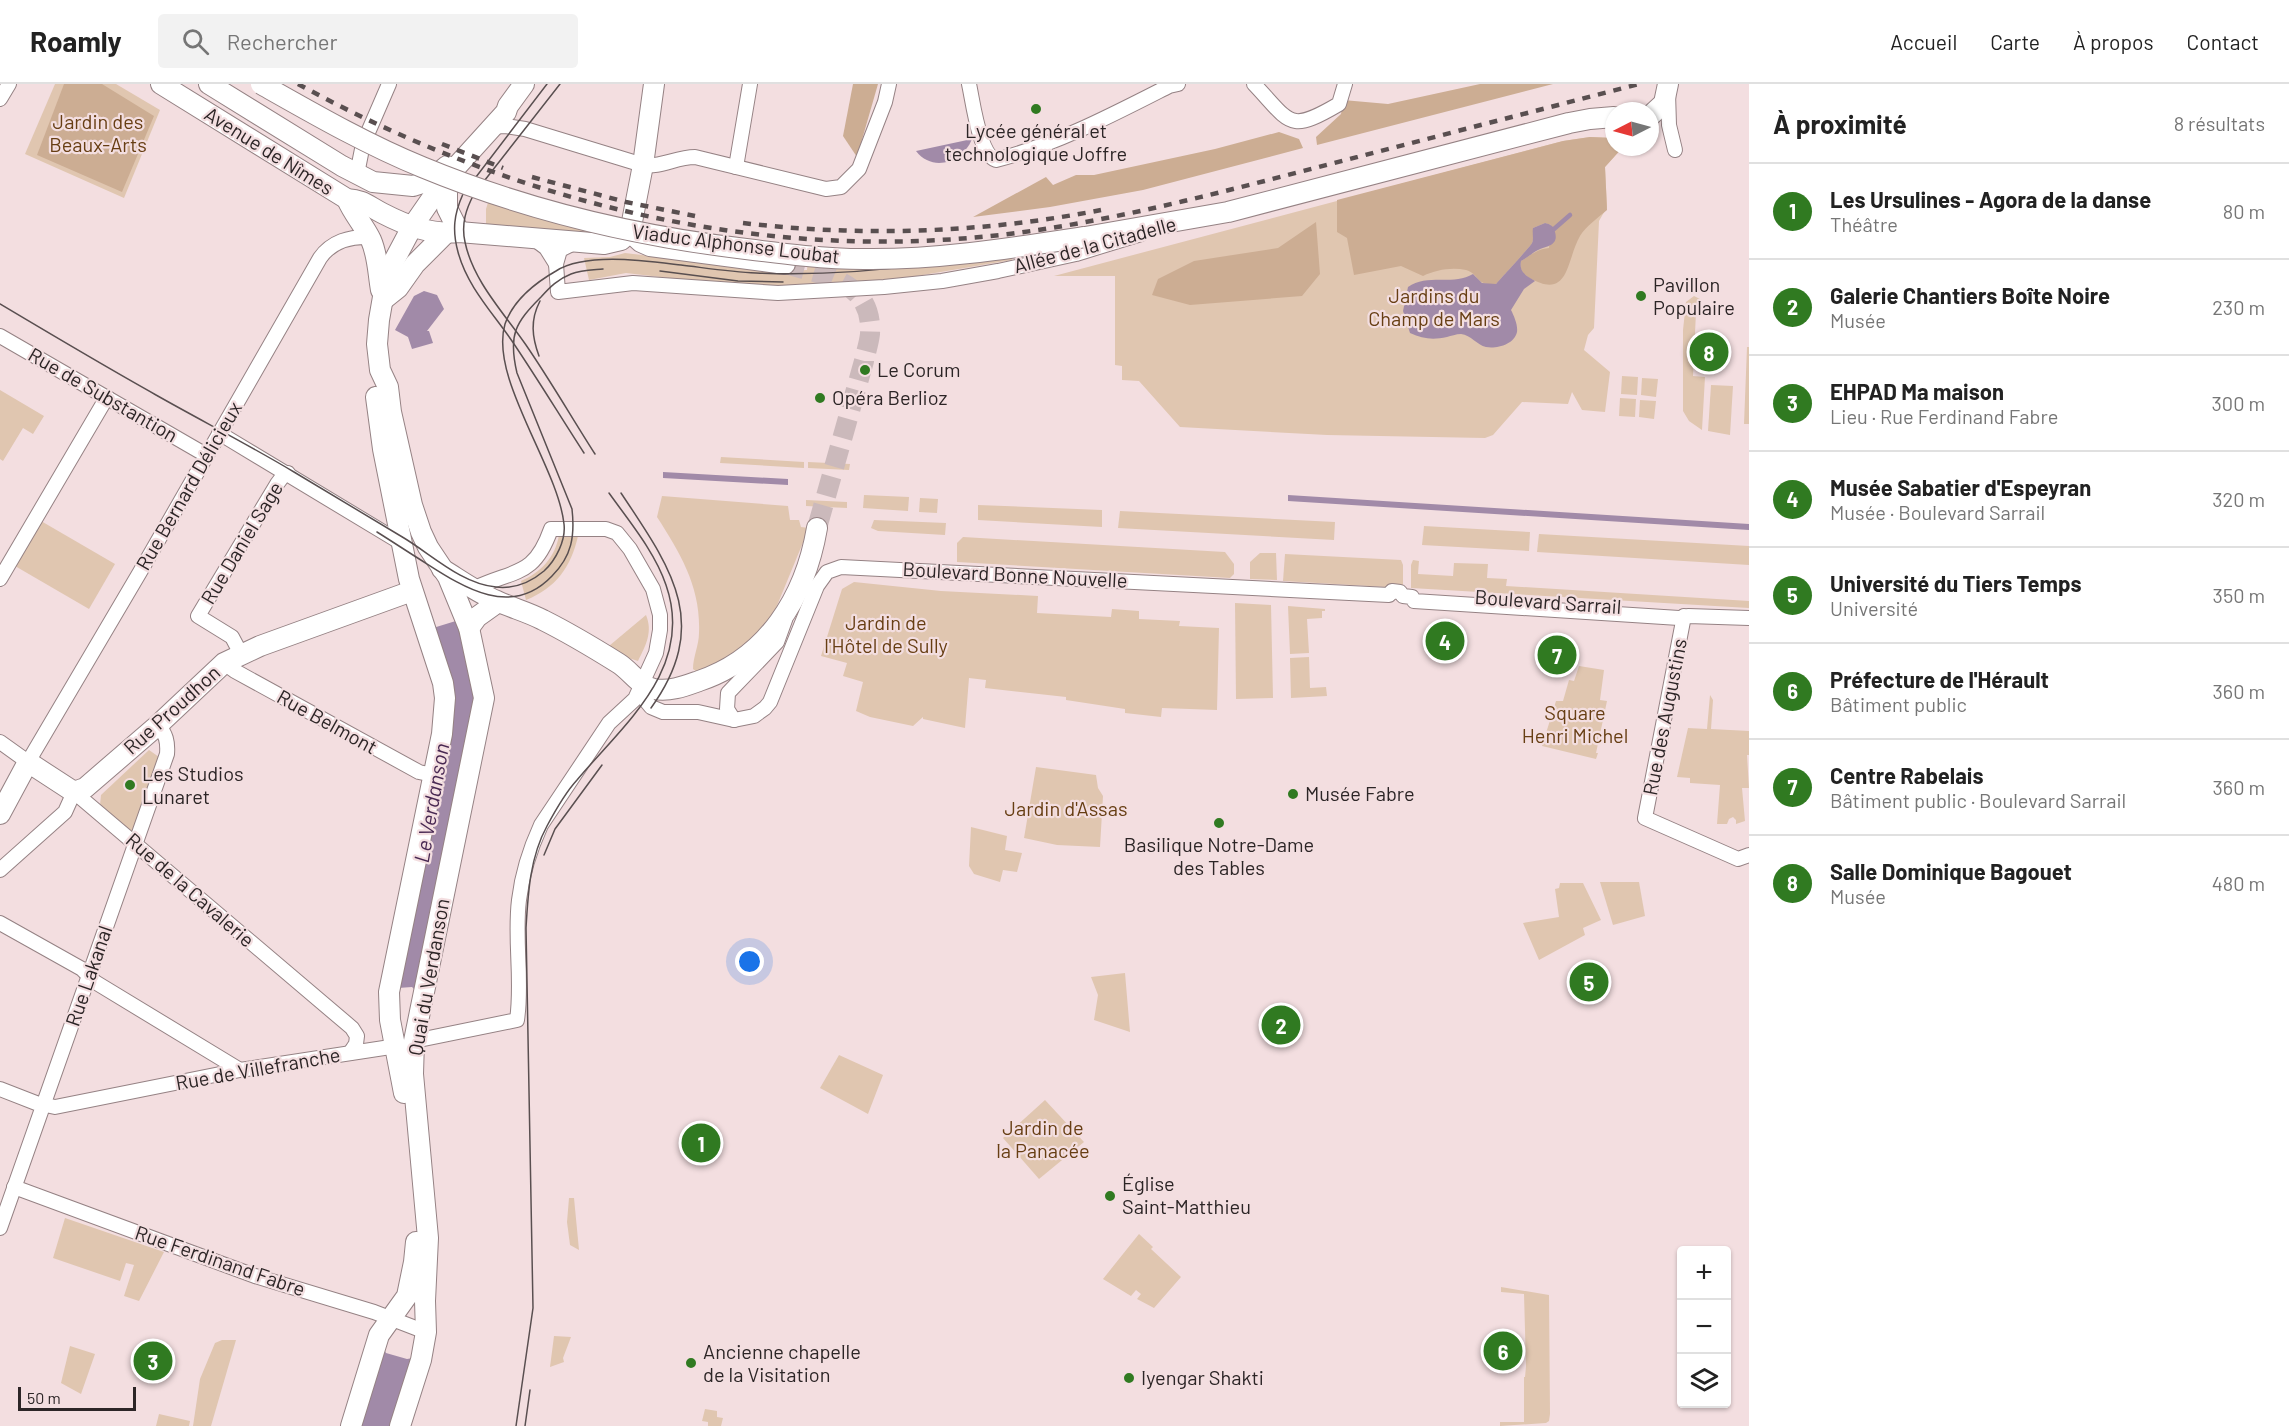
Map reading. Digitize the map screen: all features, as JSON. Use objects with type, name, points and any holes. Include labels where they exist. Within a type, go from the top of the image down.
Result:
[{"type":"main road","name":"Avenue de Nîmes","points":[[161,84],[347,199],[361,200],[412,227],[452,233]]},
{"type":"main road","name":"Avenue de Nîmes","points":[[208,84],[357,174],[373,182],[405,187],[429,182],[450,164],[488,127],[501,108],[508,106],[524,84]]},
{"type":"main road","name":"Viaduc Alphonse Loubat","points":[[261,84],[343,130],[449,178],[535,207],[651,236],[757,251],[864,259],[957,254],[1168,224]]},
{"type":"main road","points":[[383,300],[398,288],[415,264],[452,233],[614,243],[630,232],[643,165],[654,84]]},
{"type":"main road","points":[[1659,108],[1664,103],[1668,85]]},
{"type":"main road","name":"Allée de la Citadelle","points":[[1168,224],[1239,209],[1569,123],[1605,118]]},
{"type":"main road","name":"Quai du Verdanson","points":[[351,1426],[379,1335],[407,1296],[414,1262],[416,1233],[404,1093],[405,1044],[483,698],[469,628],[452,585],[428,547],[412,505],[391,412],[388,387],[380,370],[377,344],[379,320],[387,274],[412,227],[439,188],[447,184],[456,166],[488,127]]},
{"type":"main road","points":[[447,184],[447,208],[452,233]]},
{"type":"main road","name":"Quai du Verdanson","points":[[347,199],[376,254],[383,300]]},
{"type":"main road","points":[[630,232],[641,242],[650,246],[786,264]]},
{"type":"main road","name":"Quai du Verdanson","points":[[380,370],[375,382],[383,449],[412,591],[439,665],[444,698],[442,734],[390,992],[390,1020],[405,1044],[413,1074],[428,1238],[426,1332],[421,1360],[400,1426]]},
{"type":"main road","points":[[443,570],[498,602],[544,620],[620,664],[642,684],[653,689],[679,688],[719,674],[747,656],[786,616],[813,550],[817,528]]},
{"type":"main road","name":"Quai du Verdanson","points":[[403,543],[443,570]]},
{"type":"main road","name":"Rue Proudhon","points":[[74,792],[85,788],[232,658],[412,591]]},
{"type":"main road","points":[[469,628],[477,617],[498,602]]},
{"type":"main road","points":[[0,814],[28,762]]},
{"type":"main road","name":"Rue de la Cavalerie","points":[[28,762],[74,792]]},
{"type":"street","points":[[0,99],[9,84]]},
{"type":"street","points":[[357,174],[363,144],[389,84]]},
{"type":"street","points":[[736,167],[750,84]]},
{"type":"street","points":[[488,127],[525,129],[643,165],[654,167],[664,162],[688,157],[826,189],[841,187],[859,169],[885,102],[889,84]]},
{"type":"street","points":[[969,84],[984,147],[990,158],[996,160],[1035,149],[1071,135],[1169,86],[1178,84]]},
{"type":"street","points":[[1254,84],[1287,118],[1300,123],[1317,118],[1340,104],[1345,84]]},
{"type":"street","points":[[1668,85],[1669,125],[1675,150]]},
{"type":"street","name":"Allée de la Citadelle","points":[[556,264],[558,292],[633,283],[778,293],[884,287],[942,281],[1076,254],[1132,238],[1168,224]]},
{"type":"street","name":"Rue Bernard Délicieux","points":[[28,762],[326,249],[335,243],[369,237]]},
{"type":"street","points":[[532,239],[546,248],[556,264]]},
{"type":"street","points":[[556,264],[557,254],[563,248],[581,242]]},
{"type":"street","name":"Rue de Substantion","points":[[0,336],[206,455]]},
{"type":"street","points":[[0,579],[107,397]]},
{"type":"street","points":[[219,433],[403,543]]},
{"type":"street","name":"Rue Daniel Sage","points":[[198,616],[277,484],[288,473]]},
{"type":"street","points":[[475,588],[531,565],[544,548],[551,529],[612,530],[621,537],[643,570],[656,598],[660,615],[656,653],[642,684],[646,701],[658,711],[698,712],[734,720]]},
{"type":"street","name":"Boulevard Bonne Nouvelle","points":[[734,720],[754,716],[765,708],[817,586],[827,572],[841,567],[1403,596]]},
{"type":"street","name":"Boulevard Sarrail","points":[[1403,596],[1415,594],[1679,610],[1684,616],[1749,618]]},
{"type":"street","name":"Rue Belmont","points":[[198,616],[232,637],[232,658],[235,671],[419,772],[434,775]]},
{"type":"street","points":[[734,720],[727,708],[728,693],[777,642],[786,616]]},
{"type":"street","name":"Rue des Augustins","points":[[1684,616],[1645,818],[1743,857]]},
{"type":"street","name":"Rue de Villefranche","points":[[0,1089],[43,1105],[55,1107],[240,1070],[405,1044],[517,1020],[520,972],[519,901],[524,872],[533,842],[541,825],[605,729],[629,705],[642,684]]},
{"type":"street","name":"Rue Lakanal","points":[[0,1228],[8,1193],[43,1105],[167,754],[168,744],[158,725]]},
{"type":"street","name":"Rue de la Cavalerie","points":[[0,742],[28,762]]},
{"type":"street","points":[[0,870],[65,812],[74,792]]},
{"type":"street","name":"Rue de la Cavalerie","points":[[74,792],[352,1028],[357,1036],[356,1044],[350,1053]]},
{"type":"street","points":[[0,923],[82,969],[88,977],[240,1070]]},
{"type":"street","name":"Rue Ferdinand Fabre","points":[[8,1193],[255,1276],[374,1312],[426,1332]]},
{"type":"green space","name":"Jardin des Beaux-Arts","points":[[55,84],[116,84],[160,110],[124,198],[25,154]]},
{"type":"green space","name":"Jardin des Beaux-Arts","points":[[64,84],[102,84],[154,116],[122,192],[37,155]]},
{"type":"green space","points":[[853,84],[878,84],[857,157],[843,136]]},
{"type":"green space","points":[[1480,84],[1553,84],[1317,145],[1316,137],[1341,114],[1343,100],[1388,104]]},
{"type":"green space","points":[[1279,132],[1299,139],[1303,148],[1143,190],[1050,207],[973,217],[1046,177],[1053,185],[1076,175],[1094,175],[1215,149]]},
{"type":"green space","name":"Jardins du Champ de Mars","points":[[1590,137],[1605,138],[1605,156],[1615,156],[1605,167],[1607,207],[1599,221],[1594,328],[1588,335],[1584,350],[1610,372],[1605,412],[1582,410],[1572,392],[1568,404],[1522,402],[1493,435],[1485,438],[1327,435],[1180,427],[1139,381],[1122,380],[1122,366],[1115,365],[1115,276],[1054,276],[1563,141]]},
{"type":"green space","points":[[1590,137],[1605,138],[1605,156],[1615,156],[1605,167],[1607,210],[1580,236],[1564,275],[1559,281],[1552,285],[1542,283],[1528,277],[1521,268],[1521,261],[1538,251],[1549,248],[1551,225],[1545,223],[1533,228],[1532,243],[1496,284],[1481,282],[1470,272],[1460,269],[1433,272],[1423,276],[1401,266],[1354,275],[1347,238],[1337,232],[1337,200],[1563,141]]},
{"type":"green space","points":[[490,196],[605,230],[583,235],[486,225],[486,209]]},
{"type":"green space","points":[[1316,222],[1320,274],[1302,296],[1190,305],[1152,295],[1158,279],[1194,261],[1278,248]]},
{"type":"green space","points":[[1009,250],[1012,260],[905,278],[774,288],[626,273],[589,280],[584,258],[610,257],[625,253],[775,271],[807,270],[808,259]]},
{"type":"green space","points":[[1694,296],[1702,300],[1696,312],[1693,376],[1705,377],[1702,430],[1689,421],[1683,411],[1683,330],[1686,302]]},
{"type":"green space","points":[[1747,347],[1749,347],[1749,424],[1744,424]]},
{"type":"green space","points":[[1622,376],[1638,377],[1637,395],[1621,394]]},
{"type":"green space","points":[[1642,378],[1658,379],[1656,397],[1641,395]]},
{"type":"green space","points":[[1711,385],[1733,386],[1730,435],[1708,431]]},
{"type":"green space","points":[[0,390],[44,416],[33,434],[23,428],[3,461],[0,459]]},
{"type":"green space","points":[[1620,398],[1636,399],[1635,417],[1619,416]]},
{"type":"green space","points":[[1640,400],[1656,401],[1654,419],[1639,417]]},
{"type":"green space","points":[[721,457],[804,462],[804,468],[720,463]]},
{"type":"green space","points":[[808,462],[850,464],[849,470],[808,468]]},
{"type":"green space","points":[[864,495],[909,497],[908,511],[863,508]]},
{"type":"green space","points":[[662,496],[788,506],[790,520],[799,520],[801,527],[809,528],[769,625],[731,657],[697,672],[693,669],[699,633],[697,601],[688,572],[657,517]]},
{"type":"green space","points":[[920,498],[938,499],[937,513],[919,512]]},
{"type":"green space","points":[[806,500],[847,502],[847,508],[806,506]]},
{"type":"green space","points":[[978,505],[1102,510],[1102,527],[978,520]]},
{"type":"green space","points":[[1120,511],[1335,522],[1334,540],[1118,528]]},
{"type":"green space","points":[[874,520],[946,523],[945,535],[878,531],[871,528]]},
{"type":"green space","points":[[41,521],[115,564],[89,609],[15,566]]},
{"type":"green space","points":[[1424,526],[1530,532],[1529,551],[1422,545]]},
{"type":"green space","points":[[1539,534],[1749,546],[1749,565],[1537,552]]},
{"type":"green space","points":[[559,535],[578,536],[566,567],[554,583],[526,600],[521,581],[541,569],[546,563],[554,551]]},
{"type":"green space","points":[[963,537],[1225,552],[1234,564],[1234,574],[1230,578],[957,562],[957,543]]},
{"type":"green space","points":[[1260,553],[1276,553],[1277,580],[1250,579],[1250,562]]},
{"type":"green space","points":[[1285,554],[1401,560],[1403,588],[1283,581]]},
{"type":"green space","points":[[1413,560],[1419,561],[1418,574],[1453,576],[1454,563],[1488,564],[1487,578],[1507,579],[1506,586],[1749,601],[1749,608],[1411,588]]},
{"type":"green space","name":"Jardin de l'Hôtel de Sully","points":[[854,582],[941,591],[1038,596],[1037,613],[1111,617],[1112,609],[1139,611],[1139,619],[1180,621],[1179,626],[1219,628],[1217,710],[1162,708],[1161,717],[1125,713],[1125,709],[1066,700],[1066,697],[985,688],[986,680],[969,678],[965,728],[923,719],[923,717],[913,726],[870,717],[856,711],[863,682],[843,676],[847,663],[821,656],[842,589]]},
{"type":"green space","points":[[1235,603],[1271,605],[1273,698],[1236,699]]},
{"type":"green space","points":[[1288,606],[1325,609],[1322,611],[1322,618],[1307,619],[1309,653],[1290,654]]},
{"type":"green space","points":[[646,615],[649,633],[638,661],[619,655],[609,646]]},
{"type":"green space","points":[[1309,657],[1310,688],[1326,687],[1327,696],[1291,698],[1290,658]]},
{"type":"green space","name":"Square Henri Michel","points":[[1579,666],[1604,670],[1600,700],[1607,701],[1596,759],[1542,746],[1556,701],[1563,701],[1569,680],[1574,681]]},
{"type":"green space","points":[[1710,695],[1713,700],[1711,729],[1749,731],[1749,755],[1747,755],[1749,788],[1742,788],[1745,821],[1736,824],[1733,817],[1727,824],[1717,824],[1720,785],[1690,783],[1690,778],[1677,777],[1688,728],[1707,729]]},
{"type":"green space","name":"Les Studios Lunaret","points":[[149,750],[159,757],[132,833],[100,805],[101,795]]},
{"type":"green space","name":"Jardin d'Assas","points":[[1036,767],[1096,775],[1098,788],[1103,796],[1100,847],[1057,845],[1024,838]]},
{"type":"green space","points":[[971,827],[1007,836],[1005,850],[1022,853],[1017,872],[1003,870],[1000,882],[974,874],[969,866]]},
{"type":"green space","points":[[1600,882],[1639,882],[1645,916],[1613,925]]},
{"type":"green space","points":[[1560,883],[1583,883],[1601,920],[1583,928],[1585,935],[1539,960],[1523,923],[1559,917],[1555,889],[1559,888]]},
{"type":"green space","points":[[1125,973],[1130,1032],[1094,1020],[1098,995],[1091,977]]},
{"type":"green space","points":[[839,1055],[883,1075],[868,1114],[820,1088]]},
{"type":"green space","name":"Jardin de la Panacée","points":[[1045,1100],[1084,1142],[1039,1179],[1003,1138]]},
{"type":"green space","points":[[569,1198],[574,1198],[579,1250],[570,1245],[567,1222]]},
{"type":"green space","points":[[65,1218],[164,1252],[139,1301],[124,1296],[134,1265],[126,1263],[120,1281],[53,1258]]},
{"type":"green space","points":[[1139,1234],[1153,1247],[1151,1249],[1181,1277],[1154,1308],[1137,1299],[1141,1294],[1136,1290],[1131,1296],[1103,1279]]},
{"type":"green space","points":[[1501,1287],[1549,1295],[1550,1414],[1549,1421],[1546,1423],[1500,1426],[1500,1422],[1524,1422],[1526,1366],[1524,1294],[1501,1292]]},
{"type":"green space","points":[[554,1336],[571,1337],[563,1358],[564,1362],[550,1367]]},
{"type":"green space","points":[[222,1340],[236,1340],[211,1426],[193,1426],[200,1379],[215,1343]]},
{"type":"green space","points":[[70,1346],[95,1354],[81,1394],[61,1383]]},
{"type":"green space","points":[[705,1409],[717,1411],[717,1417],[723,1418],[721,1426],[708,1426],[708,1422],[702,1421]]},
{"type":"green space","points":[[159,1414],[190,1421],[189,1426],[156,1426]]},
{"type":"water","points":[[972,139],[962,154],[947,162],[931,162],[916,151]]},
{"type":"water","points":[[1545,223],[1554,228],[1556,237],[1551,245],[1521,261],[1522,271],[1535,281],[1524,289],[1511,310],[1516,321],[1517,332],[1509,343],[1499,347],[1490,347],[1483,346],[1461,334],[1433,339],[1410,333],[1403,311],[1408,287],[1423,281],[1457,279],[1473,274],[1482,283],[1496,284],[1532,243],[1533,228]]},
{"type":"water","points":[[424,291],[437,295],[444,309],[427,331],[433,343],[412,349],[408,337],[395,330],[414,296]]},
{"type":"water","points":[[663,472],[788,479],[788,485],[663,478]]},
{"type":"water","points":[[1288,495],[1749,524],[1749,530],[1288,501]]},
{"type":"water","name":"Le Verdanson","points":[[459,620],[475,689],[474,712],[418,993],[412,987],[398,988],[451,683],[433,628]]},
{"type":"water","points":[[384,1349],[386,1353],[407,1359],[413,1358],[395,1426],[357,1426]]},
{"type":"waterway","points":[[1554,229],[1570,215]]},
{"type":"tunnel","points":[[785,264],[843,283],[855,291],[869,316],[870,334],[867,348],[817,528]]},
{"type":"tram line","points":[[547,84],[463,194],[456,215],[455,236],[467,276],[584,453]]},
{"type":"tram line","points":[[560,84],[474,194],[465,217],[464,235],[469,256],[482,283],[535,358],[595,454]]},
{"type":"tram line","points":[[0,304],[117,373],[294,472],[404,538],[459,575],[483,585],[509,587],[522,584],[544,571],[556,556],[563,537],[564,524],[559,501],[515,396],[503,346],[505,324],[513,308],[526,293],[556,271],[583,261],[617,259],[756,273],[839,273],[962,259],[1084,235]]},
{"type":"tram line","points":[[377,532],[439,572],[487,595],[504,597],[520,595],[536,589],[559,568],[571,545],[572,509],[517,373],[513,349],[514,339],[516,330],[525,315],[554,284],[575,273],[603,269]]},
{"type":"tram line","points":[[660,271],[738,281],[783,282]]},
{"type":"tram line","points":[[539,356],[533,329],[540,301]]},
{"type":"tram line","points":[[516,1426],[533,1308],[526,928],[533,863],[541,838],[560,802],[650,693],[663,668],[671,643],[672,615],[666,585],[641,537],[609,493]]},
{"type":"tram line","points":[[621,493],[655,546],[669,572],[678,597],[681,622],[679,649],[669,677],[651,708]]},
{"type":"tram line","points":[[544,855],[555,829],[602,765]]},
{"type":"tram line","points":[[525,1426],[530,1390]]},
{"type":"railway","points":[[298,84],[381,126],[466,162],[553,192],[642,215],[732,231],[824,240],[916,241],[1009,234],[1086,222],[1163,206],[1639,84]]},
{"type":"railway","points":[[442,144],[503,168]]},
{"type":"railway","points":[[532,177],[626,202],[695,216]]},
{"type":"railway","points":[[743,223],[833,230],[922,230],[1012,224],[1101,210]]},
{"type":"place","name":"Lycée général et technologique Joffre","points":[[1036,109]]},
{"type":"place","name":"Pavillon Populaire","points":[[1641,296]]},
{"type":"place","name":"Salle Dominique Bagouet","points":[[1709,352]]},
{"type":"place","name":"Le Corum","points":[[865,370]]},
{"type":"place","name":"Opéra Berlioz","points":[[820,398]]},
{"type":"place","name":"Musée Sabatier d'Espeyran","points":[[1445,641]]},
{"type":"place","name":"Centre Rabelais","points":[[1557,655]]},
{"type":"place","name":"Les Studios Lunaret","points":[[130,785]]},
{"type":"place","name":"Musée Fabre","points":[[1293,794]]},
{"type":"place","name":"Basilique Notre-Dame des Tables","points":[[1219,823]]},
{"type":"place","name":"Université du Tiers Temps","points":[[1589,982]]},
{"type":"place","name":"Galerie Chantiers Boîte Noire","points":[[1281,1025]]},
{"type":"place","name":"Les Ursulines - Agora de la danse","points":[[701,1143]]},
{"type":"place","name":"Église Saint-Matthieu","points":[[1110,1196]]},
{"type":"place","name":"Préfecture de l'Hérault","points":[[1503,1351]]},
{"type":"place","name":"EHPAD Ma maison","points":[[153,1361]]},
{"type":"place","name":"Ancienne chapelle de la Visitation","points":[[691,1363]]},
{"type":"place","name":"Iyengar Shakti","points":[[1129,1378]]}]
